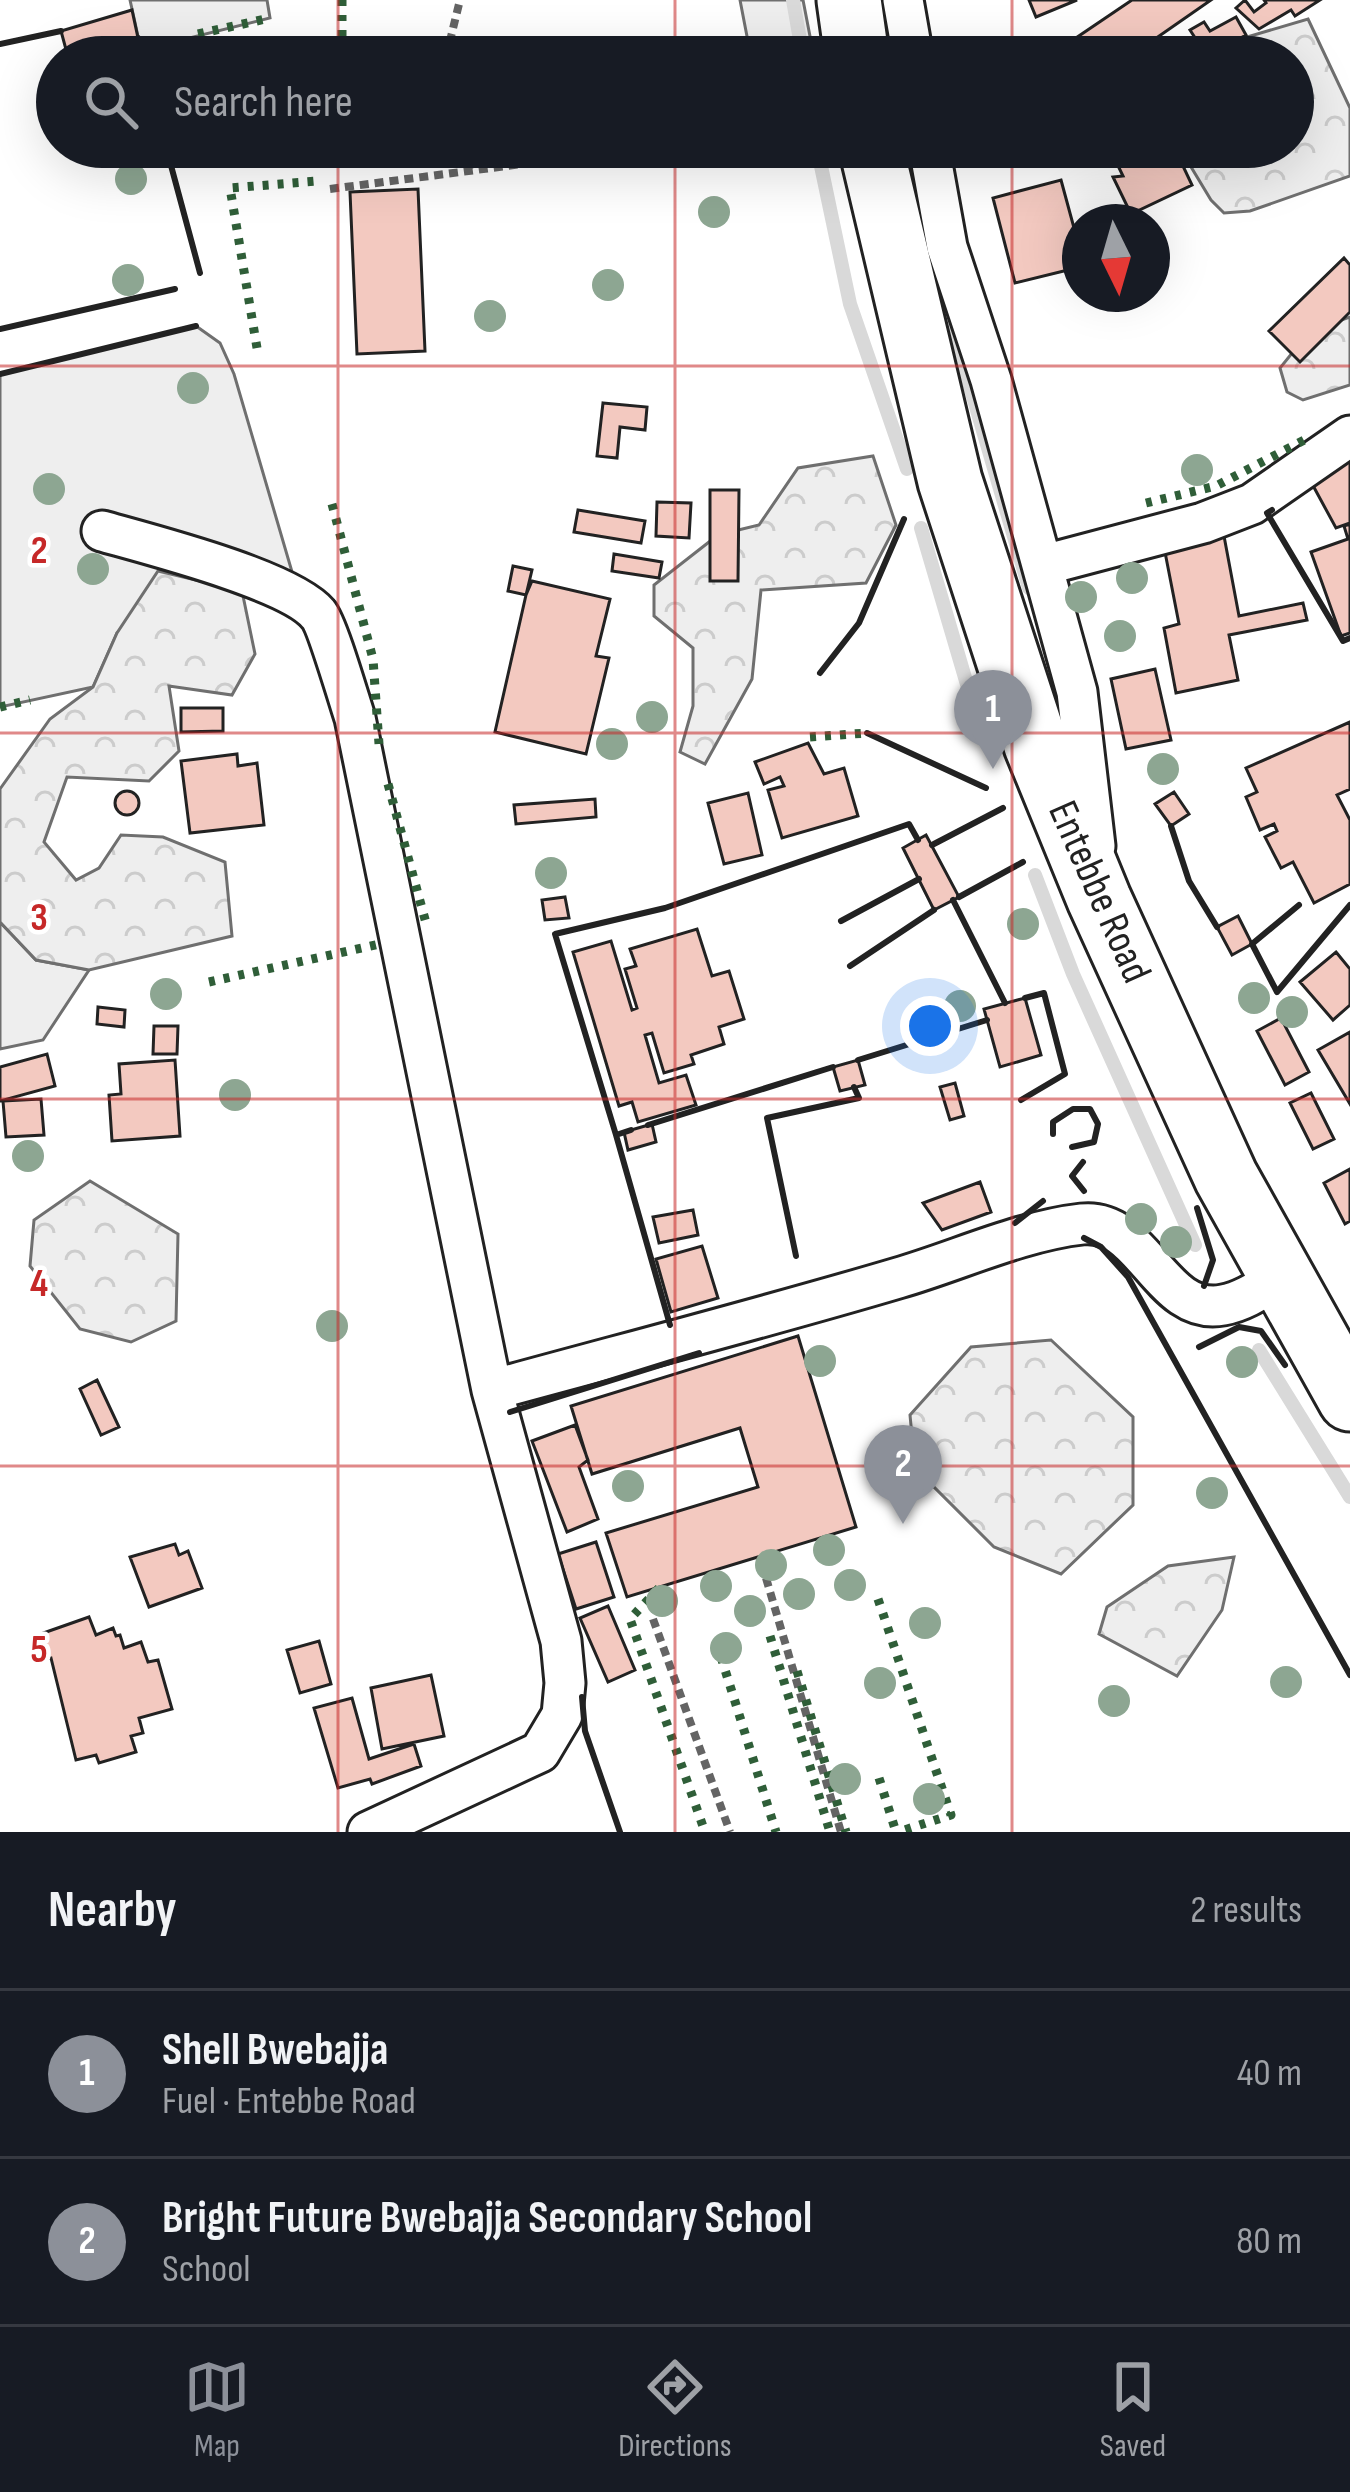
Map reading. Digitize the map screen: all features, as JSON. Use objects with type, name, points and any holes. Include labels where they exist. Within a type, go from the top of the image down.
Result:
[{"type":"main road","points":[[849,0],[854,36]]},
{"type":"main road","name":"Entebbe Road","points":[[876,168],[950,482],[1029,726],[1099,899],[1226,1177],[1350,1399]]},
{"type":"street","points":[[903,0],[909,36]]},
{"type":"street","points":[[933,168],[947,247],[992,380],[1077,692],[1099,899]]},
{"type":"street","points":[[1044,565],[1203,523],[1252,504],[1350,436]]},
{"type":"street","points":[[102,531],[217,565],[279,590],[318,614],[356,718],[492,1390],[561,1641],[562,1715],[540,1752],[368,1832]]},
{"type":"street","points":[[492,1390],[898,1278],[1066,1226],[1098,1222],[1120,1233],[1192,1304],[1219,1306],[1244,1299],[1280,1277]]},
{"type":"path","points":[[451,36],[460,0]]},
{"type":"path","points":[[330,189],[493,168]]},
{"type":"path","points":[[766,1578],[841,1832]]},
{"type":"path","points":[[652,1619],[730,1832]]},
{"type":"green space","points":[[130,0],[267,0],[270,18],[197,36],[138,36]]},
{"type":"green space","points":[[740,0],[803,0],[810,36],[747,36]]},
{"type":"green space","points":[[1308,19],[1350,108],[1350,176],[1250,211],[1224,213],[1192,168],[1314,168],[1314,36],[1250,36]]},
{"type":"green space","points":[[1350,317],[1350,385],[1303,400],[1287,392],[1280,368],[1309,332]]},
{"type":"green space","points":[[196,326],[220,343],[234,374],[295,582],[242,591],[117,633],[93,687],[0,707],[0,374]]},
{"type":"green space","points":[[873,456],[896,525],[866,583],[761,590],[752,679],[705,764],[680,752],[693,706],[693,648],[654,616],[654,585],[718,535],[759,525],[798,468]]},
{"type":"green space","points":[[158,571],[242,591],[255,654],[232,695],[169,686],[179,751],[149,781],[67,777],[44,842],[76,880],[99,868],[121,835],[163,837],[225,862],[232,936],[89,970],[36,960],[0,922],[0,789],[50,719],[93,687],[117,633]]},
{"type":"green space","points":[[0,922],[36,960],[89,970],[43,1040],[0,1049]]},
{"type":"green space","points":[[90,1181],[178,1234],[176,1321],[131,1342],[80,1329],[30,1266],[34,1220]]},
{"type":"green space","points":[[1051,1340],[1133,1417],[1133,1505],[1061,1574],[994,1547],[915,1468],[910,1415],[971,1347]]},
{"type":"green space","points":[[1234,1557],[1222,1610],[1177,1676],[1099,1634],[1107,1607],[1168,1566]]},
{"type":"building","points":[[1029,0],[1077,0],[1036,17]]},
{"type":"building","points":[[1132,0],[1211,0],[1159,36],[1079,36]]},
{"type":"building","points":[[1245,0],[1254,12],[1264,0],[1320,0],[1295,16],[1291,10],[1259,29],[1236,8]]},
{"type":"building","points":[[132,10],[138,36],[62,36],[61,31]]},
{"type":"building","points":[[1236,17],[1246,35],[1194,36],[1190,30],[1204,22],[1210,31]]},
{"type":"building","points":[[1119,168],[1184,168],[1192,185],[1152,204],[1126,204],[1113,177],[1123,176]]},
{"type":"building","points":[[1061,180],[1068,204],[1062,204],[1062,271],[1015,283],[993,198]]},
{"type":"building","points":[[418,189],[425,351],[357,354],[350,192]]},
{"type":"building","points":[[1344,258],[1350,265],[1350,312],[1300,362],[1269,331]]},
{"type":"building","points":[[603,403],[647,407],[645,430],[620,427],[617,458],[597,456]]},
{"type":"building","points":[[1350,459],[1350,523],[1336,528],[1310,480]]},
{"type":"building","points":[[710,490],[739,490],[738,581],[710,581]]},
{"type":"building","points":[[657,502],[691,503],[689,538],[656,536]]},
{"type":"building","points":[[578,510],[645,521],[641,543],[574,532]]},
{"type":"building","points":[[1350,524],[1350,633],[1341,636],[1311,552],[1348,539],[1344,526]]},
{"type":"building","points":[[1224,536],[1239,616],[1303,603],[1307,620],[1229,635],[1238,680],[1176,693],[1164,628],[1179,624],[1164,547]]},
{"type":"building","points":[[614,554],[662,562],[659,578],[612,571]]},
{"type":"building","points":[[513,566],[532,570],[526,595],[508,591]]},
{"type":"building","points":[[532,581],[610,599],[596,656],[609,658],[586,754],[495,732]]},
{"type":"building","points":[[1155,669],[1171,740],[1126,749],[1111,679]]},
{"type":"building","points":[[181,708],[223,708],[223,731],[181,732]]},
{"type":"building","points":[[1350,722],[1350,789],[1337,795],[1350,820],[1350,884],[1314,903],[1293,862],[1281,868],[1265,837],[1277,831],[1274,824],[1260,830],[1246,797],[1257,792],[1246,768]]},
{"type":"building","points":[[808,743],[824,774],[844,768],[858,816],[782,838],[768,790],[784,786],[780,777],[764,784],[755,762]]},
{"type":"building","points":[[237,754],[238,766],[257,763],[264,825],[190,833],[181,761]]},
{"type":"building","points":[[127,791],[139,803],[127,815],[115,803]]},
{"type":"building","points":[[1174,792],[1189,814],[1171,826],[1155,804]]},
{"type":"building","points":[[748,793],[762,855],[724,864],[708,803]]},
{"type":"building","points":[[595,799],[596,817],[516,824],[514,805]]},
{"type":"building","points":[[926,835],[959,897],[934,910],[903,848]]},
{"type":"building","points":[[565,897],[569,918],[545,920],[542,900]]},
{"type":"building","points":[[1238,916],[1252,944],[1232,955],[1217,927]]},
{"type":"building","points":[[697,929],[712,976],[729,971],[744,1019],[719,1027],[724,1044],[691,1055],[694,1064],[664,1073],[652,1033],[645,1035],[659,1083],[686,1075],[696,1105],[638,1122],[632,1102],[619,1106],[573,952],[611,941],[632,1010],[637,1008],[625,969],[636,966],[630,949]]},
{"type":"building","points":[[1336,952],[1350,969],[1350,1005],[1333,1020],[1300,982]]},
{"type":"building","points":[[1025,998],[1041,1055],[1000,1067],[984,1009]]},
{"type":"building","points":[[98,1007],[125,1010],[124,1027],[97,1024]]},
{"type":"building","points":[[1281,1018],[1309,1072],[1285,1085],[1257,1031]]},
{"type":"building","points":[[154,1026],[178,1026],[177,1054],[153,1054]]},
{"type":"building","points":[[1350,1032],[1350,1104],[1318,1050]]},
{"type":"building","points":[[47,1054],[55,1086],[0,1101],[0,1067]]},
{"type":"building","points":[[175,1060],[180,1136],[112,1141],[109,1095],[121,1094],[119,1064]]},
{"type":"building","points":[[858,1060],[865,1085],[840,1091],[833,1067]]},
{"type":"building","points":[[955,1083],[964,1116],[950,1120],[940,1087]]},
{"type":"building","points":[[1311,1093],[1334,1139],[1313,1149],[1290,1103]]},
{"type":"building","points":[[41,1099],[44,1135],[6,1137],[3,1101]]},
{"type":"building","points":[[652,1124],[656,1142],[628,1150],[624,1132]]},
{"type":"building","points":[[1350,1169],[1350,1221],[1345,1224],[1324,1183]]},
{"type":"building","points":[[980,1182],[991,1212],[942,1230],[923,1203]]},
{"type":"building","points":[[693,1210],[698,1235],[659,1243],[653,1217]]},
{"type":"building","points":[[702,1246],[718,1298],[671,1312],[656,1259]]},
{"type":"building","points":[[798,1336],[856,1527],[627,1597],[606,1533],[758,1487],[740,1428],[592,1474],[571,1406]]},
{"type":"building","points":[[97,1380],[119,1427],[101,1435],[80,1389]]},
{"type":"building","points":[[575,1425],[588,1460],[579,1467],[598,1519],[567,1532],[532,1441]]},
{"type":"building","points":[[596,1542],[614,1597],[576,1609],[558,1554]]},
{"type":"building","points":[[175,1544],[179,1555],[188,1551],[202,1588],[149,1607],[130,1557]]},
{"type":"building","points":[[608,1606],[635,1670],[608,1682],[580,1618]]},
{"type":"building","points":[[89,1617],[96,1635],[113,1628],[124,1648],[141,1642],[148,1662],[158,1660],[172,1709],[139,1718],[143,1733],[131,1736],[136,1752],[99,1763],[96,1755],[76,1760],[51,1658],[40,1661],[32,1637]]},
{"type":"building","points":[[319,1641],[331,1684],[300,1693],[287,1650]]},
{"type":"building","points":[[431,1675],[444,1736],[382,1749],[371,1688]]},
{"type":"building","points":[[352,1698],[369,1759],[414,1744],[421,1766],[372,1784],[370,1779],[338,1788],[314,1708]]},
{"type":"waterway","points":[[793,0],[799,36]]},
{"type":"waterway","points":[[821,168],[850,304],[907,469]]},
{"type":"waterway","points":[[941,287],[1029,588]]},
{"type":"waterway","points":[[921,528],[971,698]]},
{"type":"waterway","points":[[1035,875],[1073,974],[1195,1245]]},
{"type":"waterway","points":[[1259,1350],[1350,1497]]},
{"type":"hedge","points":[[342,0],[342,36]]},
{"type":"hedge","points":[[198,34],[270,18]]},
{"type":"hedge","points":[[257,348],[230,188],[318,181]]},
{"type":"hedge","points":[[1146,503],[1216,486],[1310,437]]},
{"type":"hedge","points":[[332,504],[373,659],[379,744]]},
{"type":"hedge","points":[[0,707],[30,700]]},
{"type":"hedge","points":[[810,737],[867,733]]},
{"type":"hedge","points":[[388,784],[426,923]]},
{"type":"hedge","points":[[209,982],[384,943]]},
{"type":"hedge","points":[[659,1588],[630,1619],[705,1832]]},
{"type":"hedge","points":[[878,1599],[951,1815],[898,1832]]},
{"type":"hedge","points":[[770,1636],[830,1832]]},
{"type":"hedge","points":[[721,1657],[776,1832]]},
{"type":"hedge","points":[[797,1671],[846,1832]]},
{"type":"hedge","points":[[879,1778],[896,1832]]},
{"type":"wall","points":[[38,36],[61,31]]},
{"type":"wall","points":[[0,44],[36,36]]},
{"type":"wall","points":[[172,168],[200,273]]},
{"type":"wall","points":[[0,329],[175,289]]},
{"type":"wall","points":[[0,374],[196,326]]},
{"type":"wall","points":[[1272,510],[1267,513],[1343,641],[1350,638]]},
{"type":"wall","points":[[820,673],[859,623],[904,519]]},
{"type":"wall","points":[[867,733],[986,788]]},
{"type":"wall","points":[[932,845],[1003,808]]},
{"type":"wall","points":[[616,1135],[555,934],[665,908],[909,824],[918,840]]},
{"type":"wall","points":[[1171,826],[1189,881],[1217,927]]},
{"type":"wall","points":[[959,897],[1023,862]]},
{"type":"wall","points":[[841,921],[919,879]]},
{"type":"wall","points":[[953,900],[1005,1003]]},
{"type":"wall","points":[[1299,905],[1252,944],[1277,992],[1350,905]]},
{"type":"wall","points":[[850,966],[934,910]]},
{"type":"wall","points":[[1021,1100],[1065,1074],[1044,993],[1025,998]]},
{"type":"wall","points":[[858,1060],[987,1020]]},
{"type":"wall","points":[[648,1125],[833,1067]]},
{"type":"wall","points":[[796,1256],[767,1118],[859,1098],[854,1087]]},
{"type":"wall","points":[[1053,1134],[1053,1122],[1073,1109],[1090,1109],[1098,1124],[1094,1142],[1072,1147]]},
{"type":"wall","points":[[631,1130],[616,1135],[670,1325]]},
{"type":"wall","points":[[1083,1162],[1072,1176],[1084,1191]]},
{"type":"wall","points":[[1015,1223],[1043,1201]]},
{"type":"wall","points":[[1197,1208],[1213,1260],[1204,1286]]},
{"type":"wall","points":[[1084,1238],[1101,1247],[1128,1277],[1350,1675]]},
{"type":"wall","points":[[1199,1347],[1239,1327],[1261,1331],[1285,1365]]},
{"type":"wall","points":[[510,1412],[699,1353]]},
{"type":"wall","points":[[582,1697],[585,1731],[620,1832]]},
{"type":"place","name":"Shell Bwebajja","points":[[993,769]]},
{"type":"place","name":"Bright Future Bwebajja Secondary School","points":[[903,1524]]}]
